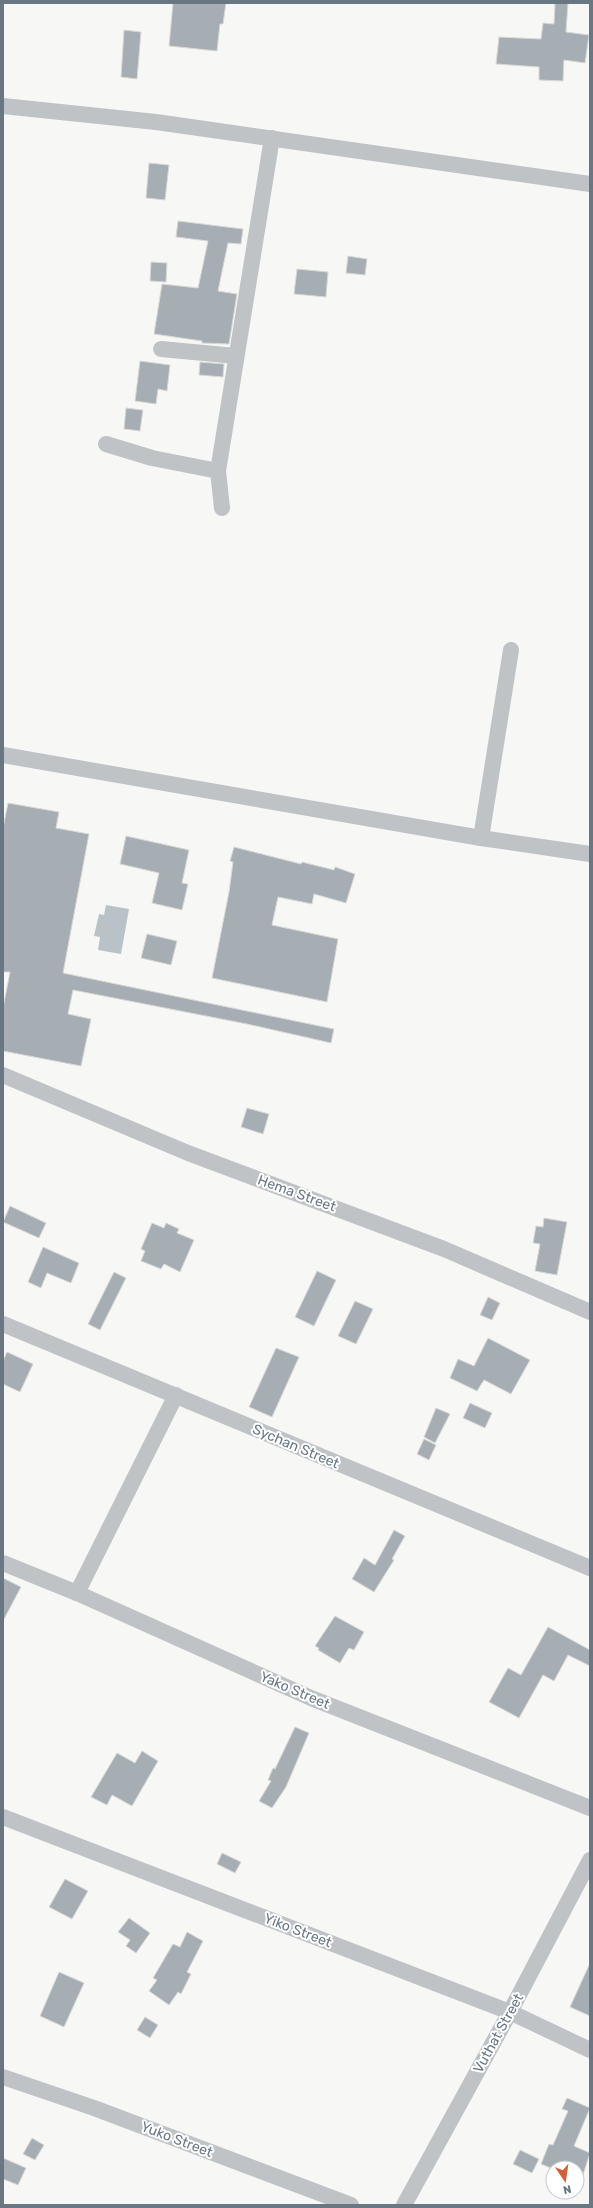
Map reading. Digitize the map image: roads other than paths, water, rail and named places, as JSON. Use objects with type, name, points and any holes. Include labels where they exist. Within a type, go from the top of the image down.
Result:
[{"type":"street","points":[[3,106],[156,122],[590,184]]},
{"type":"street","points":[[222,508],[218,471],[272,138]]},
{"type":"street","points":[[161,349],[236,356]]},
{"type":"street","points":[[106,444],[152,458],[218,471]]},
{"type":"street","points":[[481,838],[511,650]]},
{"type":"street","points":[[3,754],[481,838],[590,854]]},
{"type":"street","name":"Hema Street","points":[[3,1075],[188,1153],[444,1249],[590,1312]]},
{"type":"street","name":"Sychan Street","points":[[3,1324],[590,1568]]},
{"type":"street","points":[[77,1593],[176,1396]]},
{"type":"street","name":"Yako Street","points":[[3,1564],[77,1593],[311,1698],[590,1808]]},
{"type":"street","name":"Yiko Street","points":[[3,1817],[510,2012],[590,2050]]},
{"type":"street","name":"Vuthat Street","points":[[404,2205],[510,2012],[590,1860]]},
{"type":"street","name":"Yuko Street","points":[[3,2077],[101,2111],[351,2205]]}]
